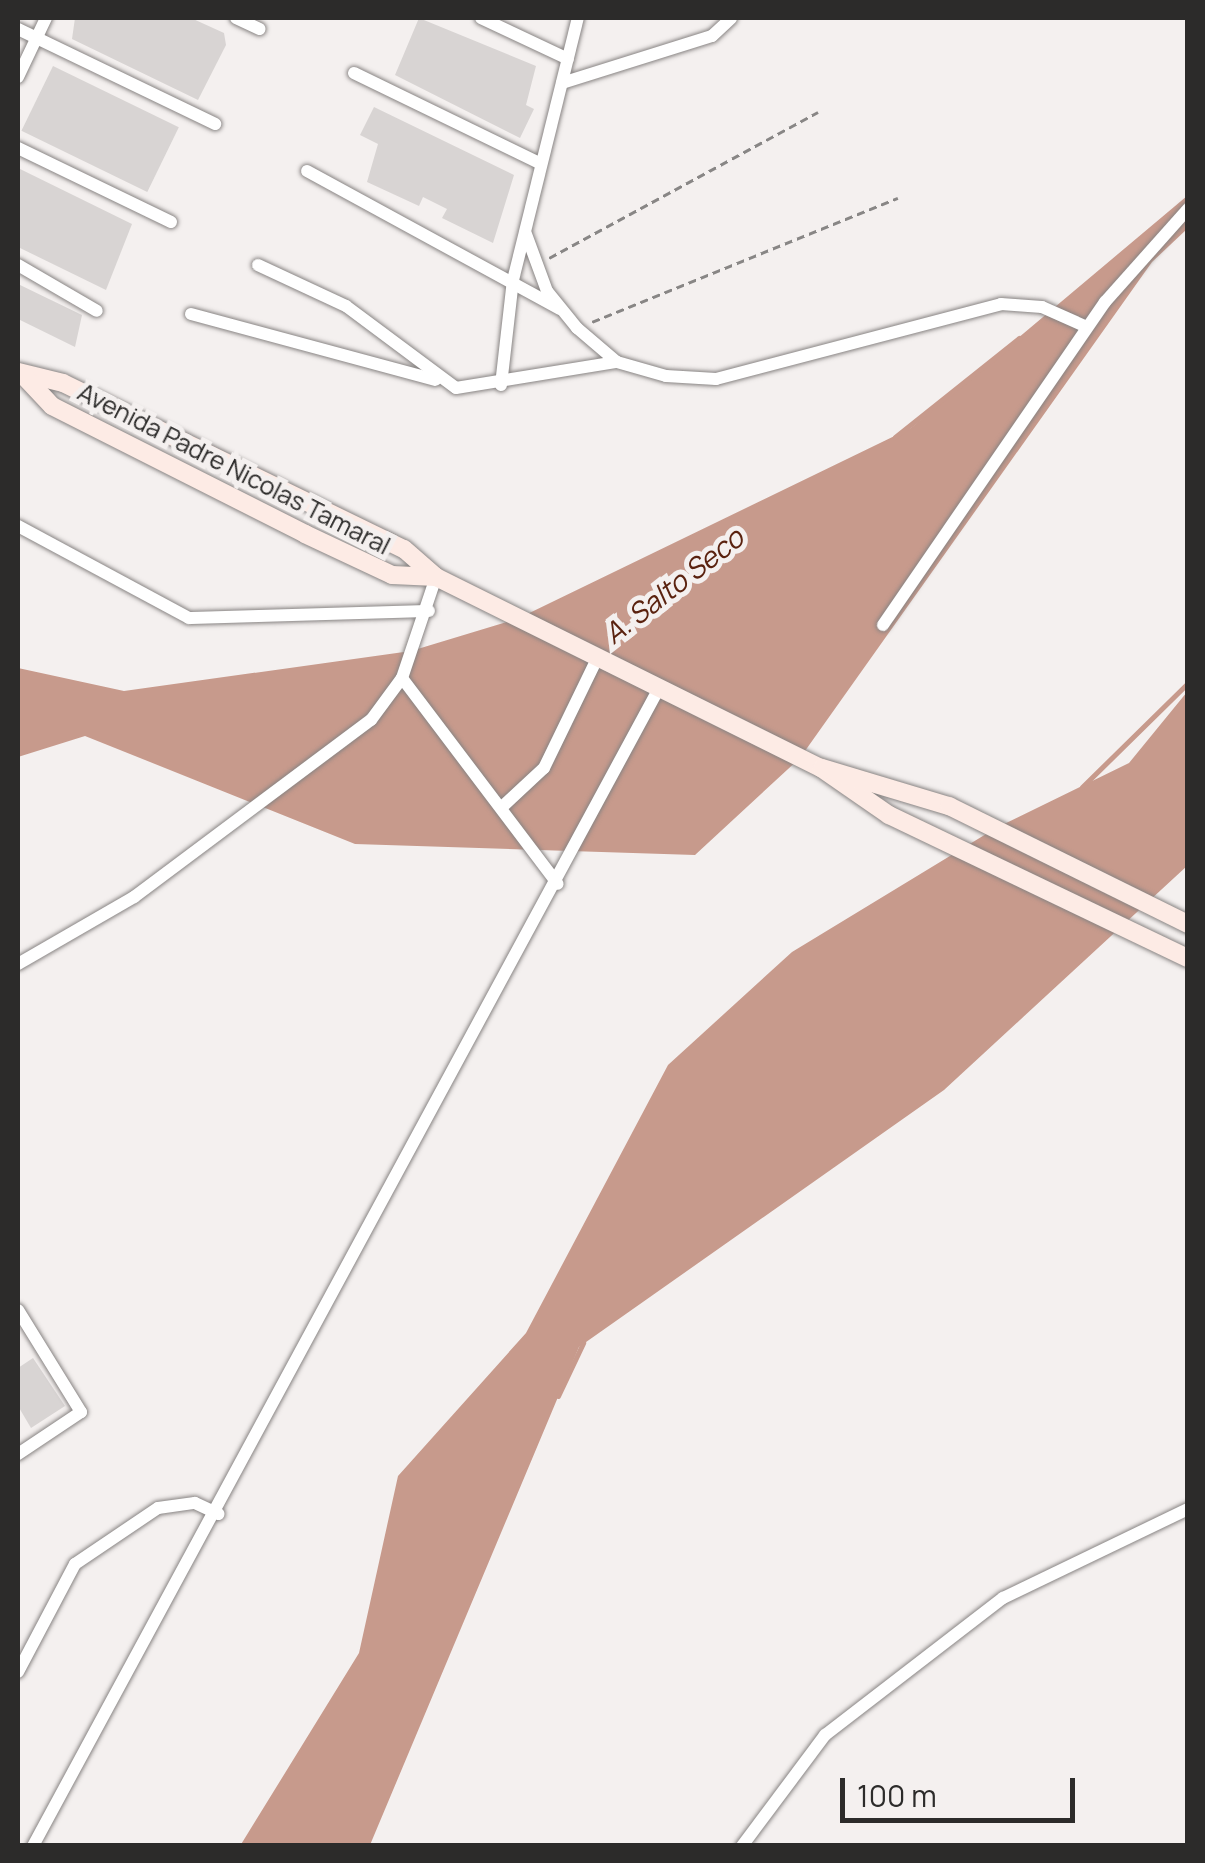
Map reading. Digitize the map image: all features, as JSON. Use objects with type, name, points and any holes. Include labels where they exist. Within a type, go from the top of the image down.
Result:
[{"type":"street","points":[[18,77],[46,18]]},
{"type":"street","points":[[236,18],[260,29]]},
{"type":"street","points":[[481,18],[568,59]]},
{"type":"street","points":[[500,385],[513,280],[578,18]]},
{"type":"street","points":[[562,83],[712,36],[732,18]]},
{"type":"street","points":[[18,30],[216,124]]},
{"type":"street","points":[[354,73],[541,164]]},
{"type":"street","points":[[18,148],[171,222]]},
{"type":"street","points":[[308,170],[562,310]]},
{"type":"street","points":[[883,625],[1087,327],[1188,209]]},
{"type":"street","points":[[526,234],[534,266],[562,310],[616,362]]},
{"type":"street","points":[[18,265],[97,311]]},
{"type":"street","points":[[258,266],[346,306],[438,380]]},
{"type":"street","points":[[191,314],[438,380],[500,385],[616,362],[716,379],[1001,304],[1042,307],[1087,327]]},
{"type":"street","name":"Avenida Padre Nicolas Tamaral","points":[[20,373],[63,383],[404,550],[436,577],[657,692],[820,768]]},
{"type":"street","name":"Avenida Padre Nicolas Tamaral","points":[[20,373],[52,406],[206,485],[392,575],[436,577]]},
{"type":"street","points":[[206,485],[218,460]]},
{"type":"street","points":[[18,526],[189,618],[429,611]]},
{"type":"street","points":[[18,964],[134,897],[371,720],[402,678],[429,611],[436,577]]},
{"type":"street","points":[[502,807],[544,768],[596,660]]},
{"type":"street","points":[[402,678],[558,884]]},
{"type":"street","points":[[34,1846],[220,1514],[657,692]]},
{"type":"street","points":[[820,768],[905,788],[1188,924]]},
{"type":"street","points":[[820,768],[874,808],[1188,958]]},
{"type":"street","points":[[1086,908],[1099,880]]},
{"type":"street","points":[[18,1310],[81,1412],[18,1454]]},
{"type":"street","points":[[18,1672],[75,1564],[158,1508],[195,1504],[220,1514]]},
{"type":"street","points":[[742,1846],[826,1734],[1004,1598],[1188,1509]]},
{"type":"path","points":[[534,266],[818,112]]},
{"type":"path","points":[[577,328],[898,198]]},
{"type":"water","points":[[1187,196],[1187,229],[1152,262],[800,758],[695,855],[355,844],[85,736],[18,757],[18,668],[124,691],[411,651],[517,619],[911,428]]},
{"type":"water","points":[[1187,692],[1187,866],[944,1090],[579,1347],[370,1845],[240,1846],[359,1653],[398,1476],[526,1333],[668,1065],[792,952],[996,828],[1129,763]]},
{"type":"building","points":[[75,18],[191,18],[224,33],[226,45],[198,100],[72,39]]},
{"type":"building","points":[[419,18],[536,66],[526,105],[534,109],[520,138],[395,75]]},
{"type":"building","points":[[53,66],[179,127],[147,192],[21,131]]},
{"type":"building","points":[[374,107],[514,175],[493,243],[442,218],[447,209],[423,197],[419,206],[367,182],[378,144],[360,135]]},
{"type":"building","points":[[18,168],[132,224],[106,290],[18,247]]},
{"type":"building","points":[[18,284],[82,315],[75,347],[18,319]]},
{"type":"building","points":[[33,1358],[65,1406],[31,1428],[18,1406],[18,1368]]},
{"type":"waterway","name":"A. Salto Seco","points":[[895,437],[1019,338]]},
{"type":"waterway","points":[[1082,787],[1188,683]]},
{"type":"waterway","points":[[558,1396],[583,1343]]}]
